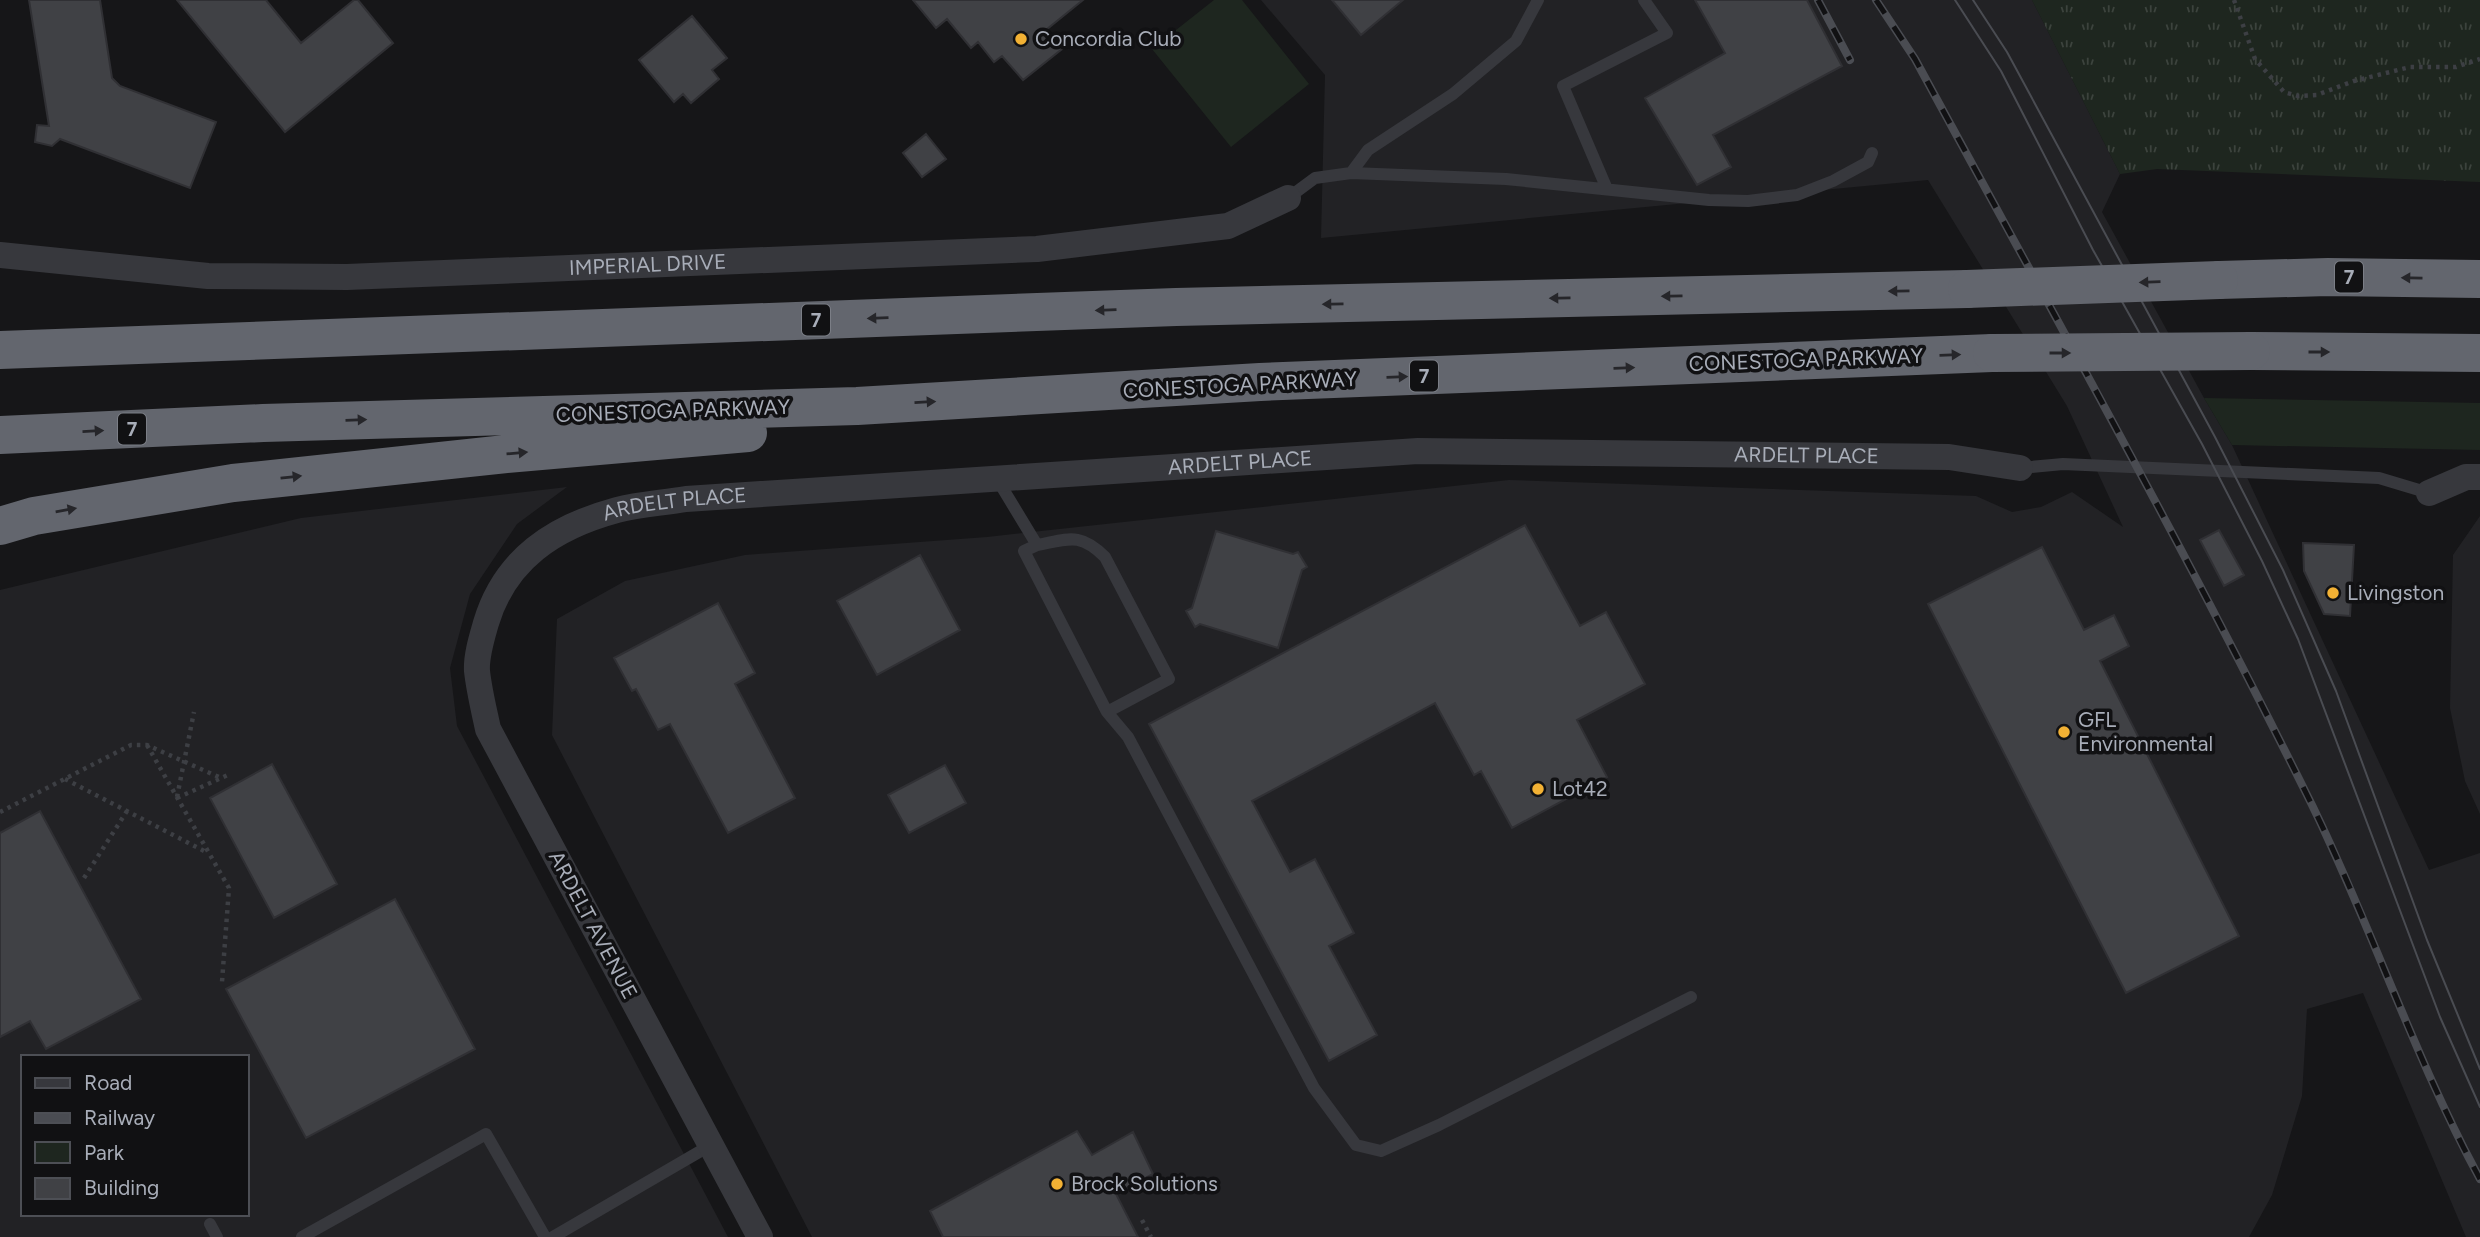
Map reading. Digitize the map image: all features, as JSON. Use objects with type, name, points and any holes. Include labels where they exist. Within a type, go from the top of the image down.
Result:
[{"type":"highway","name":"7","points":[[1,350],[1176,307],[1968,289],[2328,277],[2480,279]]},
{"type":"highway","name":"CONESTOGA PARKWAY","points":[[0,435],[263,423],[857,406],[1260,382],[1992,353],[2480,353]]},
{"type":"highway","points":[[0,526],[46,513],[233,483],[506,454],[807,428],[857,406]]},
{"type":"street","name":"IMPERIAL DRIVE","points":[[0,255],[208,276],[347,277],[1037,249],[1228,226],[1288,198]]},
{"type":"street","name":"ARDELT PLACE","points":[[493,599],[508,573],[524,556],[548,539],[580,523],[617,510],[686,499],[1418,451],[1949,457],[2020,468]]},
{"type":"street","points":[[2429,493],[2466,477],[2480,477]]},
{"type":"street","name":"ARDELT AVENUE","points":[[493,599],[477,668],[488,729],[760,1237]]},
{"type":"lane","points":[[1351,173],[1368,150],[1453,94],[1516,41],[1538,0]]},
{"type":"lane","points":[[1607,189],[1563,86],[1667,33],[1644,0]]},
{"type":"lane","points":[[1288,198],[1315,178],[1351,173],[1506,179],[1709,200],[1748,201],[1797,195],[1833,181],[1868,162],[1872,153]]},
{"type":"lane","points":[[2020,468],[2063,464],[2379,478],[2429,493]]},
{"type":"lane","points":[[997,479],[1037,545]]},
{"type":"lane","points":[[1107,712],[1169,679],[1105,557],[1091,543],[1074,538],[1037,545],[1024,551],[1107,712],[1128,737],[1314,1088],[1356,1145],[1381,1151],[1439,1125],[1691,997]]},
{"type":"lane","points":[[302,1237],[486,1134],[545,1237]]},
{"type":"lane","points":[[553,1237],[711,1145]]},
{"type":"lane","points":[[210,1224],[217,1237]]},
{"type":"path","points":[[2234,0],[2255,59],[2284,92],[2298,96],[2317,95],[2354,81],[2410,67],[2456,67],[2480,59]]},
{"type":"path","points":[[177,799],[194,712]]},
{"type":"path","points":[[0,812],[131,745],[146,745],[221,778]]},
{"type":"path","points":[[146,745],[229,888],[222,982]]},
{"type":"path","points":[[177,799],[230,774]]},
{"type":"path","points":[[64,778],[208,853]]},
{"type":"path","points":[[84,878],[127,811]]},
{"type":"path","points":[[1142,1220],[1151,1237]]},
{"type":"shaded area","points":[[1261,0],[2032,0],[2120,174],[2102,212],[2232,445],[2429,870],[2480,853],[2480,1237],[2466,1237],[2363,993],[2307,1009],[2302,1096],[2272,1195],[2249,1237],[812,1237],[552,735],[557,619],[625,581],[745,555],[987,537],[1509,480],[1976,496],[2012,512],[2041,507],[2072,492],[2123,527],[2067,406],[1928,180],[1321,238],[1325,75]]},
{"type":"shaded area","points":[[567,487],[517,524],[470,594],[450,668],[457,726],[728,1237],[0,1237],[0,590],[301,518]]},
{"type":"shaded area","points":[[2480,516],[2480,814],[2465,781],[2450,708],[2453,555]]},
{"type":"green space","points":[[1214,0],[1242,0],[1309,84],[1231,147],[1152,49]]},
{"type":"green space","points":[[2032,0],[2480,0],[2480,182],[2157,169],[2120,174]]},
{"type":"green space","points":[[2204,398],[2480,403],[2480,450],[2232,445]]},
{"type":"building","points":[[29,0],[100,0],[112,78],[120,86],[216,122],[190,188],[60,139],[52,146],[35,142],[37,125],[49,126]]},
{"type":"building","points":[[177,0],[266,0],[301,43],[354,0],[358,0],[393,43],[285,132]]},
{"type":"building","name":"Concordia Club","points":[[913,0],[1083,0],[1046,30],[1062,49],[1023,80],[1002,56],[994,62],[978,42],[971,48],[947,19],[936,28]]},
{"type":"building","points":[[1332,0],[1403,0],[1361,35]]},
{"type":"building","points":[[1695,0],[1807,0],[1842,66],[1713,135],[1731,167],[1697,185],[1645,98],[1725,53]]},
{"type":"building","points":[[692,16],[727,58],[712,70],[719,79],[691,103],[683,94],[674,102],[639,60]]},
{"type":"building","points":[[926,134],[946,159],[922,177],[903,153]]},
{"type":"building","name":"Lot42","points":[[1525,525],[1580,626],[1606,612],[1645,684],[1577,720],[1607,777],[1512,828],[1481,771],[1474,775],[1435,703],[1252,801],[1290,872],[1315,859],[1354,933],[1329,946],[1377,1035],[1329,1061],[1149,724]]},
{"type":"building","points":[[2219,530],[2244,575],[2224,586],[2200,540]]},
{"type":"building","points":[[1216,531],[1293,554],[1298,552],[1307,567],[1302,570],[1278,648],[1200,624],[1195,627],[1186,611],[1192,608]]},
{"type":"building","name":"Livingston","points":[[2303,543],[2354,545],[2350,616],[2324,614],[2304,571]]},
{"type":"building","name":"GFL Environmental","points":[[2042,547],[2084,630],[2114,615],[2129,646],[2100,661],[2239,936],[2126,993],[1928,604]]},
{"type":"building","points":[[920,555],[960,630],[877,675],[837,601]]},
{"type":"building","points":[[718,603],[755,673],[735,684],[795,798],[728,833],[670,724],[658,730],[636,689],[632,691],[614,658]]},
{"type":"building","points":[[272,764],[337,884],[274,918],[210,798]]},
{"type":"building","points":[[945,765],[966,803],[909,833],[888,795]]},
{"type":"building","points":[[40,811],[141,999],[46,1049],[30,1021],[0,1037],[0,833]]},
{"type":"building","points":[[395,899],[475,1049],[306,1138],[226,989]]},
{"type":"building","name":"Brock Solutions","points":[[1077,1131],[1092,1155],[1133,1132],[1153,1174],[1116,1194],[1138,1237],[943,1237],[930,1211]]},
{"type":"tram line","points":[[1955,0],[2001,71],[2093,250],[2202,444],[2262,561],[2298,639],[2440,1017],[2480,1107]]},
{"type":"tram line","points":[[1973,0],[2007,52],[2215,437],[2283,570],[2336,691],[2427,940],[2480,1069]]},
{"type":"railway","points":[[1818,0],[1850,60]]},
{"type":"railway","points":[[1876,0],[1915,59],[2117,430],[2265,710],[2334,851],[2414,1040],[2480,1179]]},
{"type":"place","name":"Concordia Club","points":[[1021,39]]},
{"type":"place","name":"Livingston","points":[[2333,593]]},
{"type":"place","name":"GFL Environmental","points":[[2064,732]]},
{"type":"place","name":"Lot42","points":[[1538,789]]},
{"type":"place","name":"Brock Solutions","points":[[1057,1184]]}]
